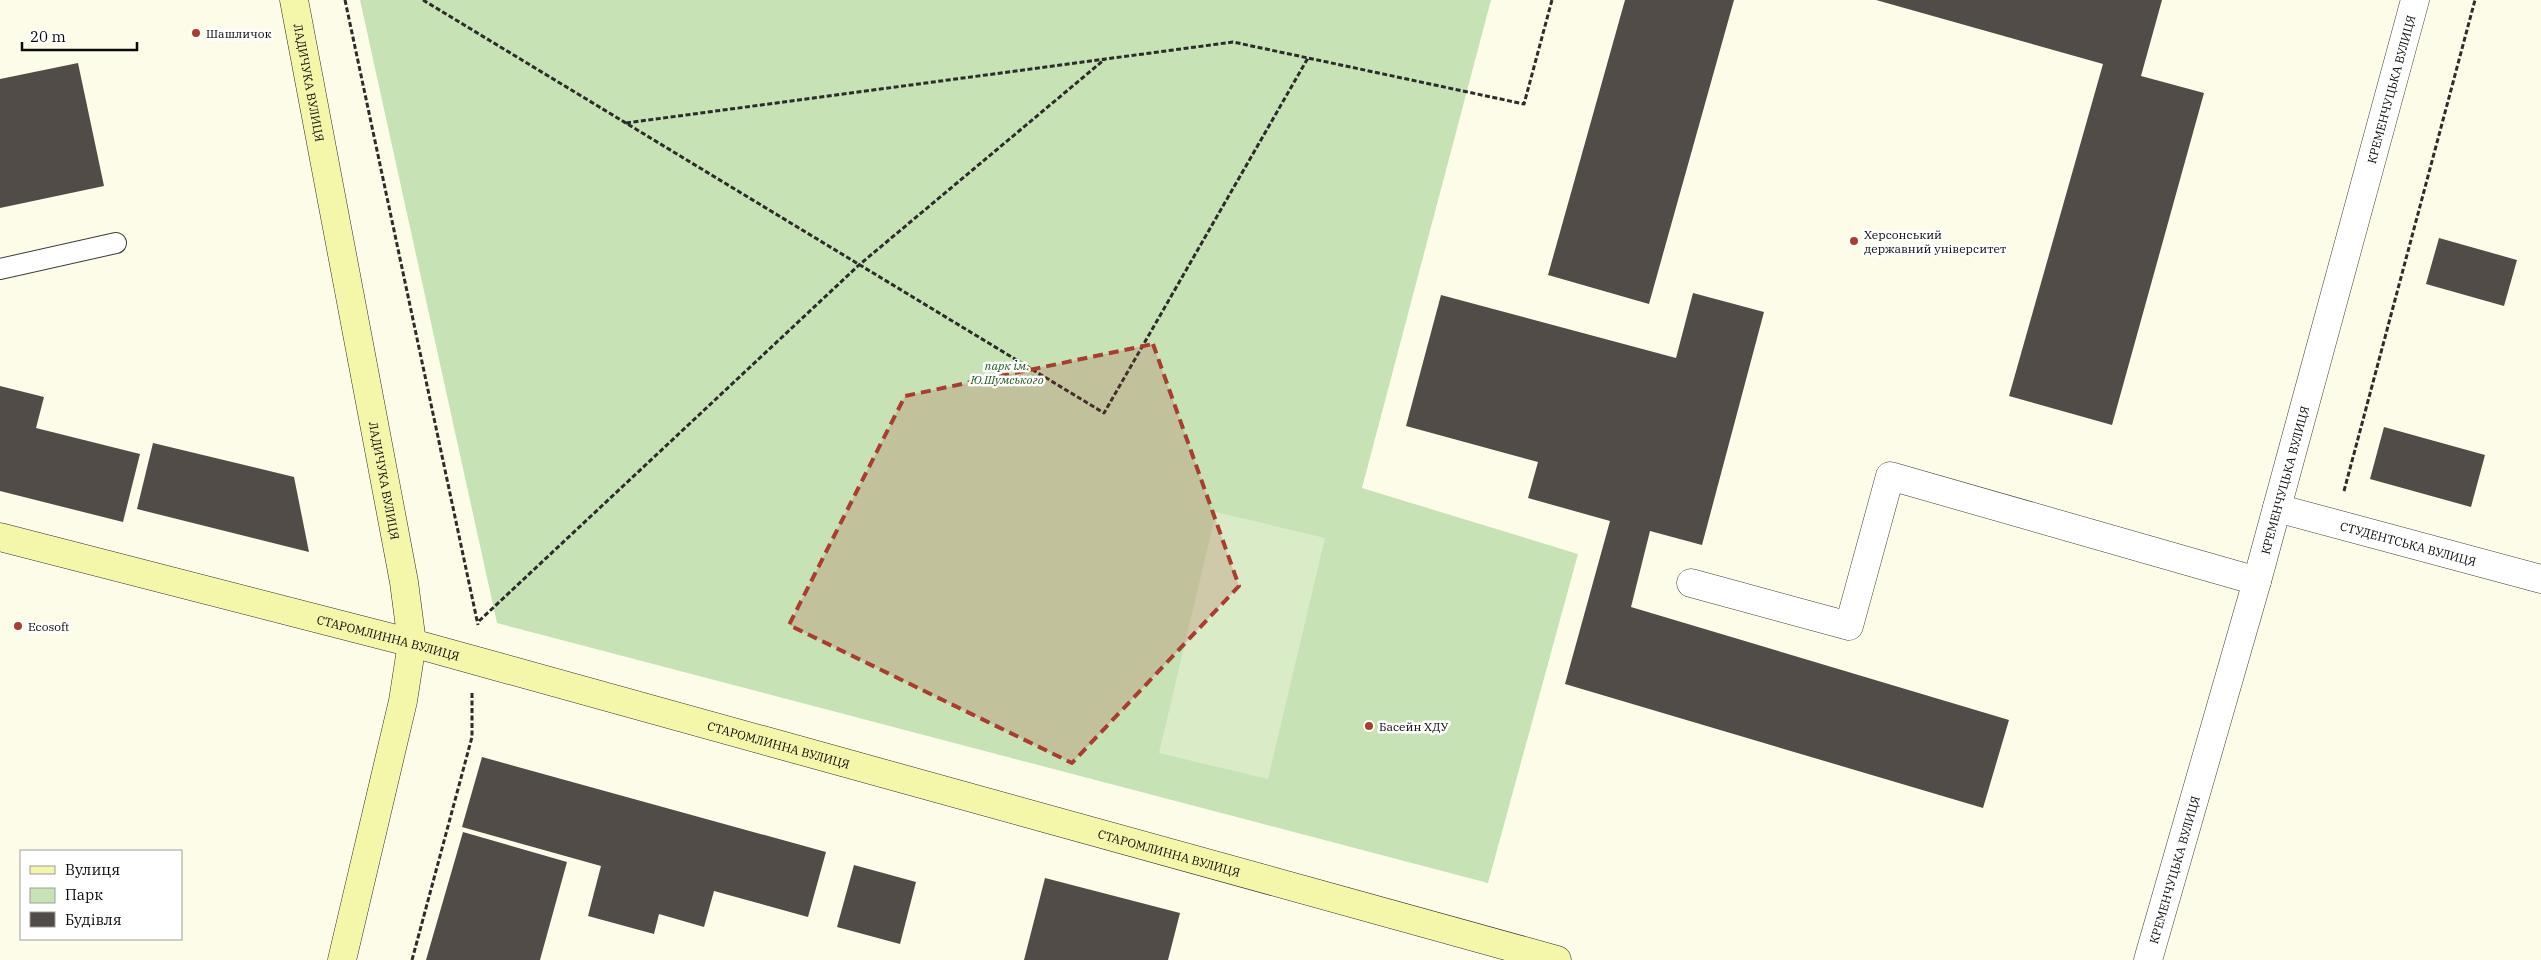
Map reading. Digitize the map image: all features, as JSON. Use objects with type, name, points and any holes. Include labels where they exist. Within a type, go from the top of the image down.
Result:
[{"type":"street","name":"ЛАДИЧУКА ВУЛИЦЯ","points":[[294,0],[404,582],[412,643],[403,701],[342,960]]},
{"type":"street","name":"КРЕМЕНЧУЦЬКА ВУЛИЦЯ","points":[[2148,960],[2278,508],[2415,0]]},
{"type":"street","points":[[1691,583],[1849,626],[1890,476],[2257,581]]},
{"type":"street","name":"СТУДЕНТСЬКА ВУЛИЦЯ","points":[[2278,508],[2541,579]]},
{"type":"street","name":"СТАРОМЛИННА ВУЛИЦЯ","points":[[0,537],[412,643],[1557,960]]},
{"type":"lane","points":[[0,269],[116,242]]},
{"type":"path","points":[[345,0],[478,621],[471,660],[472,737],[412,960]]},
{"type":"path","points":[[423,0],[1104,413],[1308,58]]},
{"type":"path","points":[[626,123],[1233,42],[1524,104],[1552,0]]},
{"type":"path","points":[[2335,523],[2475,0]]},
{"type":"path","points":[[478,621],[859,264],[1105,59]]},
{"type":"highlighted area","points":[[1153,344],[1239,586],[1072,763],[789,625],[905,396]]},
{"type":"green space","name":"парк ім. Ю.Шумського","points":[[360,0],[1491,0],[1362,488],[1578,554],[1488,883],[497,623]]},
{"type":"green space","points":[[1216,512],[1325,538],[1268,779],[1159,753]]},
{"type":"building","points":[[1625,0],[1734,0],[1649,304],[1548,275]]},
{"type":"building","points":[[1876,0],[2162,0],[2141,76],[2204,93],[2112,425],[2009,396],[2103,64]]},
{"type":"building","points":[[78,63],[104,186],[0,208],[0,79]]},
{"type":"building","points":[[2439,238],[2517,260],[2504,306],[2426,284]]},
{"type":"building","points":[[1693,293],[1764,312],[1702,545],[1650,531],[1631,607],[2009,720],[1983,808],[1565,684],[1610,521],[1528,498],[1538,462],[1406,426],[1441,295],[1676,358]]},
{"type":"building","points":[[0,386],[44,397],[36,428],[140,454],[123,522],[0,491]]},
{"type":"building","points":[[2384,427],[2485,455],[2471,507],[2370,479]]},
{"type":"building","points":[[153,443],[294,477],[309,552],[137,509]]},
{"type":"building","points":[[482,757],[826,852],[808,917],[714,891],[704,927],[659,914],[654,934],[588,916],[601,866],[462,827]]},
{"type":"building","points":[[463,832],[567,862],[540,960],[426,960]]},
{"type":"building","points":[[854,865],[916,882],[900,944],[837,927]]},
{"type":"building","points":[[1045,878],[1180,913],[1168,960],[1024,960]]},
{"type":"place","name":"Шашличок","points":[[196,33]]},
{"type":"place","name":"Херсонський державний університет","points":[[1854,241]]},
{"type":"place","name":"Ecosoft","points":[[18,626]]},
{"type":"place","name":"Басейн ХДУ","points":[[1369,726]]}]
